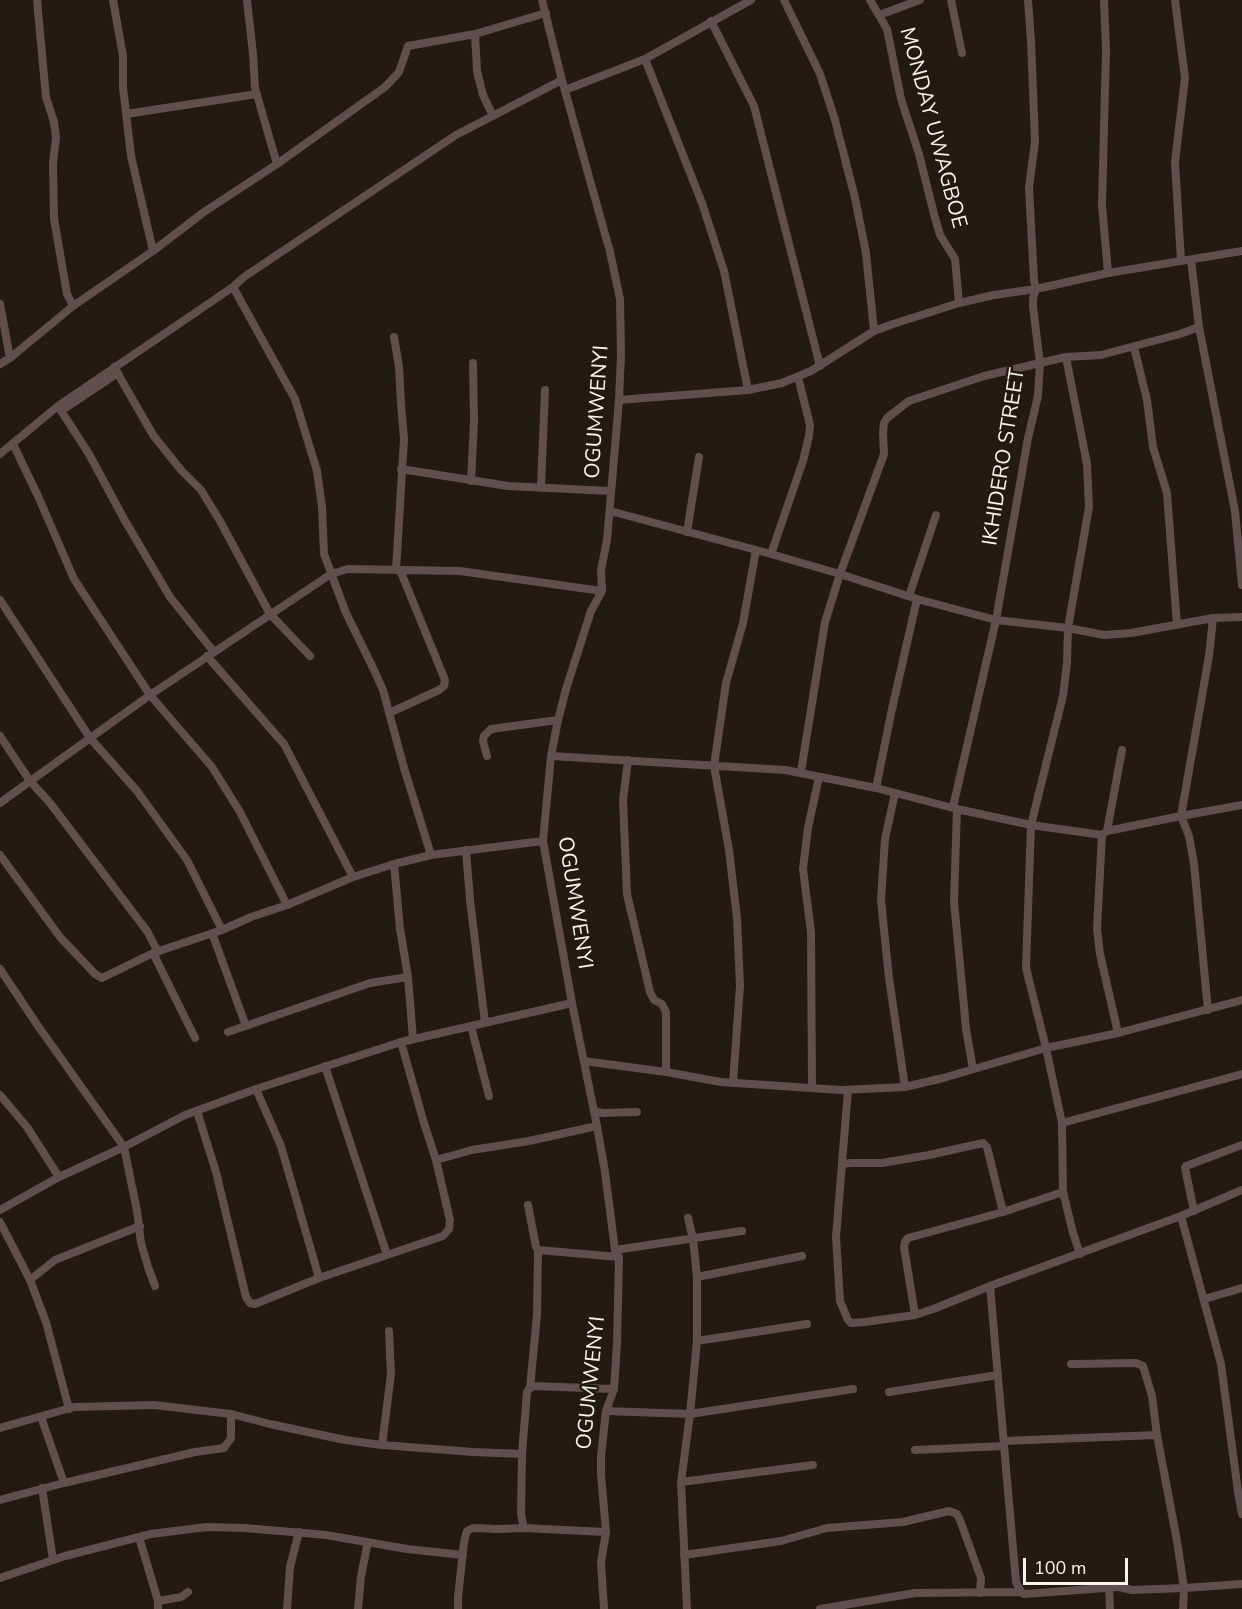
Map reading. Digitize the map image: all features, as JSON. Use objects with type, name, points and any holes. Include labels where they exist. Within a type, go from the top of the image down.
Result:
[{"type":"street","points":[[37,0],[46,98],[56,137],[54,219],[67,294],[73,306]]},
{"type":"street","points":[[113,0],[123,56],[123,87],[131,156],[153,251]]},
{"type":"street","points":[[247,0],[257,94],[277,164]]},
{"type":"street","name":"OGUMWENYI","points":[[542,0],[610,252],[620,299],[619,400],[607,540],[601,570],[602,591],[591,611],[558,720],[551,756],[543,842],[597,1126],[617,1253],[618,1325],[614,1389],[606,1411],[601,1475],[606,1532],[601,1562],[604,1609]]},
{"type":"street","points":[[565,90],[645,59],[750,0]]},
{"type":"street","points":[[784,0],[820,74],[836,120],[866,253],[874,332]]},
{"type":"street","name":"MONDAY UWAGBOE","points":[[870,0],[887,29],[901,99],[919,154],[940,235],[955,259],[959,303]]},
{"type":"street","points":[[879,15],[920,0]]},
{"type":"street","points":[[951,0],[962,53]]},
{"type":"street","name":"IKHIDERO STREET","points":[[973,1070],[966,1029],[954,901],[955,808],[996,620],[1028,438],[1038,396],[1040,363],[1033,307],[1036,289],[1029,188],[1035,141],[1028,0]]},
{"type":"street","points":[[1104,0],[1106,50],[1102,205],[1108,273]]},
{"type":"street","points":[[1175,0],[1185,78],[1175,162],[1181,261]]},
{"type":"street","points":[[0,364],[73,306],[385,87],[399,72],[408,46],[475,34],[546,13]]},
{"type":"street","points":[[711,21],[754,106],[820,366]]},
{"type":"street","points":[[475,34],[477,71],[483,94],[493,116]]},
{"type":"street","points":[[645,59],[702,203],[724,271],[748,390]]},
{"type":"street","points":[[0,454],[60,408],[244,277],[456,135],[562,80]]},
{"type":"street","points":[[126,114],[257,94]]},
{"type":"street","points":[[619,400],[748,390],[782,383],[820,366],[874,332],[959,303],[1108,273],[1242,251]]},
{"type":"street","points":[[1191,260],[1199,327],[1235,511],[1242,585]]},
{"type":"street","points":[[233,287],[295,399],[317,471],[322,507],[324,554],[346,613],[383,690],[431,855]]},
{"type":"street","points":[[0,304],[10,358]]},
{"type":"street","points":[[801,772],[825,622],[884,454],[884,423],[888,418],[909,401],[984,376],[1066,357],[1101,355],[1199,327]]},
{"type":"street","points":[[389,713],[439,690],[444,686],[445,680],[398,570],[404,439],[399,367],[394,337]]},
{"type":"street","points":[[1134,346],[1147,400],[1154,447],[1167,493],[1177,625]]},
{"type":"street","points":[[1066,357],[1087,464],[1089,507],[1068,628],[1063,696],[1031,825],[1026,968],[1062,1123],[1063,1192],[1080,1254]]},
{"type":"street","points":[[471,481],[474,422],[473,363]]},
{"type":"street","points":[[116,370],[153,435],[181,470],[201,490],[270,614],[310,656]]},
{"type":"street","points":[[771,554],[809,436],[808,417],[798,376]]},
{"type":"street","points":[[541,488],[545,390]]},
{"type":"street","points":[[60,408],[89,454],[170,597],[211,654],[284,744],[353,877]]},
{"type":"street","points":[[13,444],[74,579],[150,694],[212,767],[240,812],[287,905]]},
{"type":"street","points":[[687,532],[699,457]]},
{"type":"street","points":[[401,469],[508,486],[611,491]]},
{"type":"street","points":[[610,511],[771,554],[913,598],[996,620],[1104,634],[1131,633],[1213,618],[1242,617]]},
{"type":"street","points":[[876,788],[913,598],[936,515]]},
{"type":"street","points":[[733,1083],[740,986],[737,918],[729,850],[714,766],[726,683],[743,623],[756,550]]},
{"type":"street","points":[[0,803],[150,694],[331,574],[348,569],[460,571],[602,591]]},
{"type":"street","points":[[0,600],[90,738],[137,791],[187,860],[222,930]]},
{"type":"street","points":[[1208,1010],[1194,864],[1189,836],[1181,816],[1209,656],[1213,618]]},
{"type":"street","points":[[487,756],[483,741],[484,736],[491,729],[558,720]]},
{"type":"street","points":[[0,736],[30,781],[50,803],[147,931],[195,1038]]},
{"type":"street","points":[[1118,1033],[1100,954],[1097,929],[1105,833],[1122,750]]},
{"type":"street","points":[[551,756],[768,768],[801,772],[1031,825],[1105,833],[1242,805]]},
{"type":"street","points":[[628,760],[623,800],[627,894],[650,992],[654,1000],[662,1004],[666,1012],[666,1072]]},
{"type":"street","points":[[812,1088],[812,932],[803,869],[808,828],[819,777]]},
{"type":"street","points":[[894,793],[885,838],[881,900],[889,978],[905,1086]]},
{"type":"street","points":[[0,855],[60,937],[95,974],[102,978],[156,952],[222,930],[353,877],[394,864],[431,855],[543,842]]},
{"type":"street","points":[[466,850],[485,1023]]},
{"type":"street","points":[[394,864],[413,1039]]},
{"type":"street","points":[[212,933],[246,1026]]},
{"type":"street","points":[[0,969],[124,1147],[143,1251],[155,1286]]},
{"type":"street","points":[[228,1032],[370,983],[408,977]]},
{"type":"street","points":[[584,1061],[733,1083],[848,1090],[905,1086],[973,1070],[1046,1048],[1118,1033],[1242,1000]]},
{"type":"street","points":[[0,1210],[59,1177],[185,1115],[256,1089],[401,1042],[572,1003]]},
{"type":"street","points":[[471,1026],[489,1095]]},
{"type":"street","points":[[197,1111],[216,1172],[246,1297],[250,1303],[255,1304],[319,1278],[443,1236],[449,1229],[450,1220],[436,1160],[401,1042]]},
{"type":"street","points":[[325,1066],[387,1255]]},
{"type":"street","points":[[1062,1123],[1242,1074]]},
{"type":"street","points":[[256,1089],[280,1146],[319,1278]]},
{"type":"street","points":[[848,1090],[836,1237],[840,1301],[851,1323],[915,1315],[936,1308],[1194,1211],[1242,1190]]},
{"type":"street","points":[[0,1095],[27,1127],[59,1177]]},
{"type":"street","points":[[594,1111],[637,1112]]},
{"type":"street","points":[[436,1160],[472,1150],[529,1141],[597,1126]]},
{"type":"street","points":[[842,1164],[882,1163],[982,1143],[987,1147],[1002,1212]]},
{"type":"street","points":[[1194,1211],[1186,1166],[1242,1145]]},
{"type":"street","points":[[915,1315],[904,1248],[908,1238],[1002,1212],[1063,1192]]},
{"type":"street","points":[[524,1528],[521,1514],[522,1454],[537,1315],[538,1250],[528,1205]]},
{"type":"street","points":[[1181,1216],[1221,1364],[1242,1514]]},
{"type":"street","points":[[687,1609],[681,1482],[697,1341],[697,1277],[688,1218]]},
{"type":"street","points":[[0,1222],[30,1280],[46,1322],[69,1409]]},
{"type":"street","points":[[30,1280],[55,1260],[140,1226]]},
{"type":"street","points":[[538,1250],[617,1253],[742,1231]]},
{"type":"street","points":[[697,1277],[802,1256]]},
{"type":"street","points":[[990,1286],[1016,1582],[1021,1592]]},
{"type":"street","points":[[1204,1299],[1242,1288]]},
{"type":"street","points":[[697,1341],[807,1324]]},
{"type":"street","points":[[382,1445],[391,1374],[389,1331]]},
{"type":"street","points":[[1071,1364],[1136,1363],[1143,1366],[1152,1396],[1177,1541],[1184,1588],[1183,1609]]},
{"type":"street","points":[[889,1392],[998,1375]]},
{"type":"street","points":[[530,1388],[534,1386],[614,1389]]},
{"type":"street","points":[[606,1411],[690,1414],[854,1389]]},
{"type":"street","points":[[0,1428],[74,1407],[154,1406],[231,1414],[345,1440],[382,1445],[522,1454]]},
{"type":"street","points":[[0,1500],[195,1452],[224,1448],[231,1438],[231,1414]]},
{"type":"street","points":[[40,1417],[64,1483]]},
{"type":"street","points":[[915,1450],[1157,1435]]},
{"type":"street","points":[[681,1482],[813,1465]]},
{"type":"street","points":[[42,1488],[52,1560]]},
{"type":"street","points":[[684,1555],[781,1541],[827,1528],[903,1522],[950,1511],[957,1514],[960,1520],[981,1578],[980,1593]]},
{"type":"street","points":[[0,1578],[52,1560],[139,1538],[207,1527],[300,1532],[407,1549],[463,1555]]},
{"type":"street","points":[[458,1609],[467,1531],[473,1528],[524,1528],[606,1532]]},
{"type":"street","points":[[287,1609],[290,1567],[300,1532]]},
{"type":"street","points":[[139,1538],[158,1605],[181,1597],[188,1592]]},
{"type":"street","points":[[358,1609],[361,1576],[368,1542]]},
{"type":"street","points":[[820,1609],[915,1593],[1021,1592],[1024,1594],[1119,1587],[1132,1590],[1242,1584]]},
{"type":"street","points":[[1109,1588],[1110,1609]]}]
